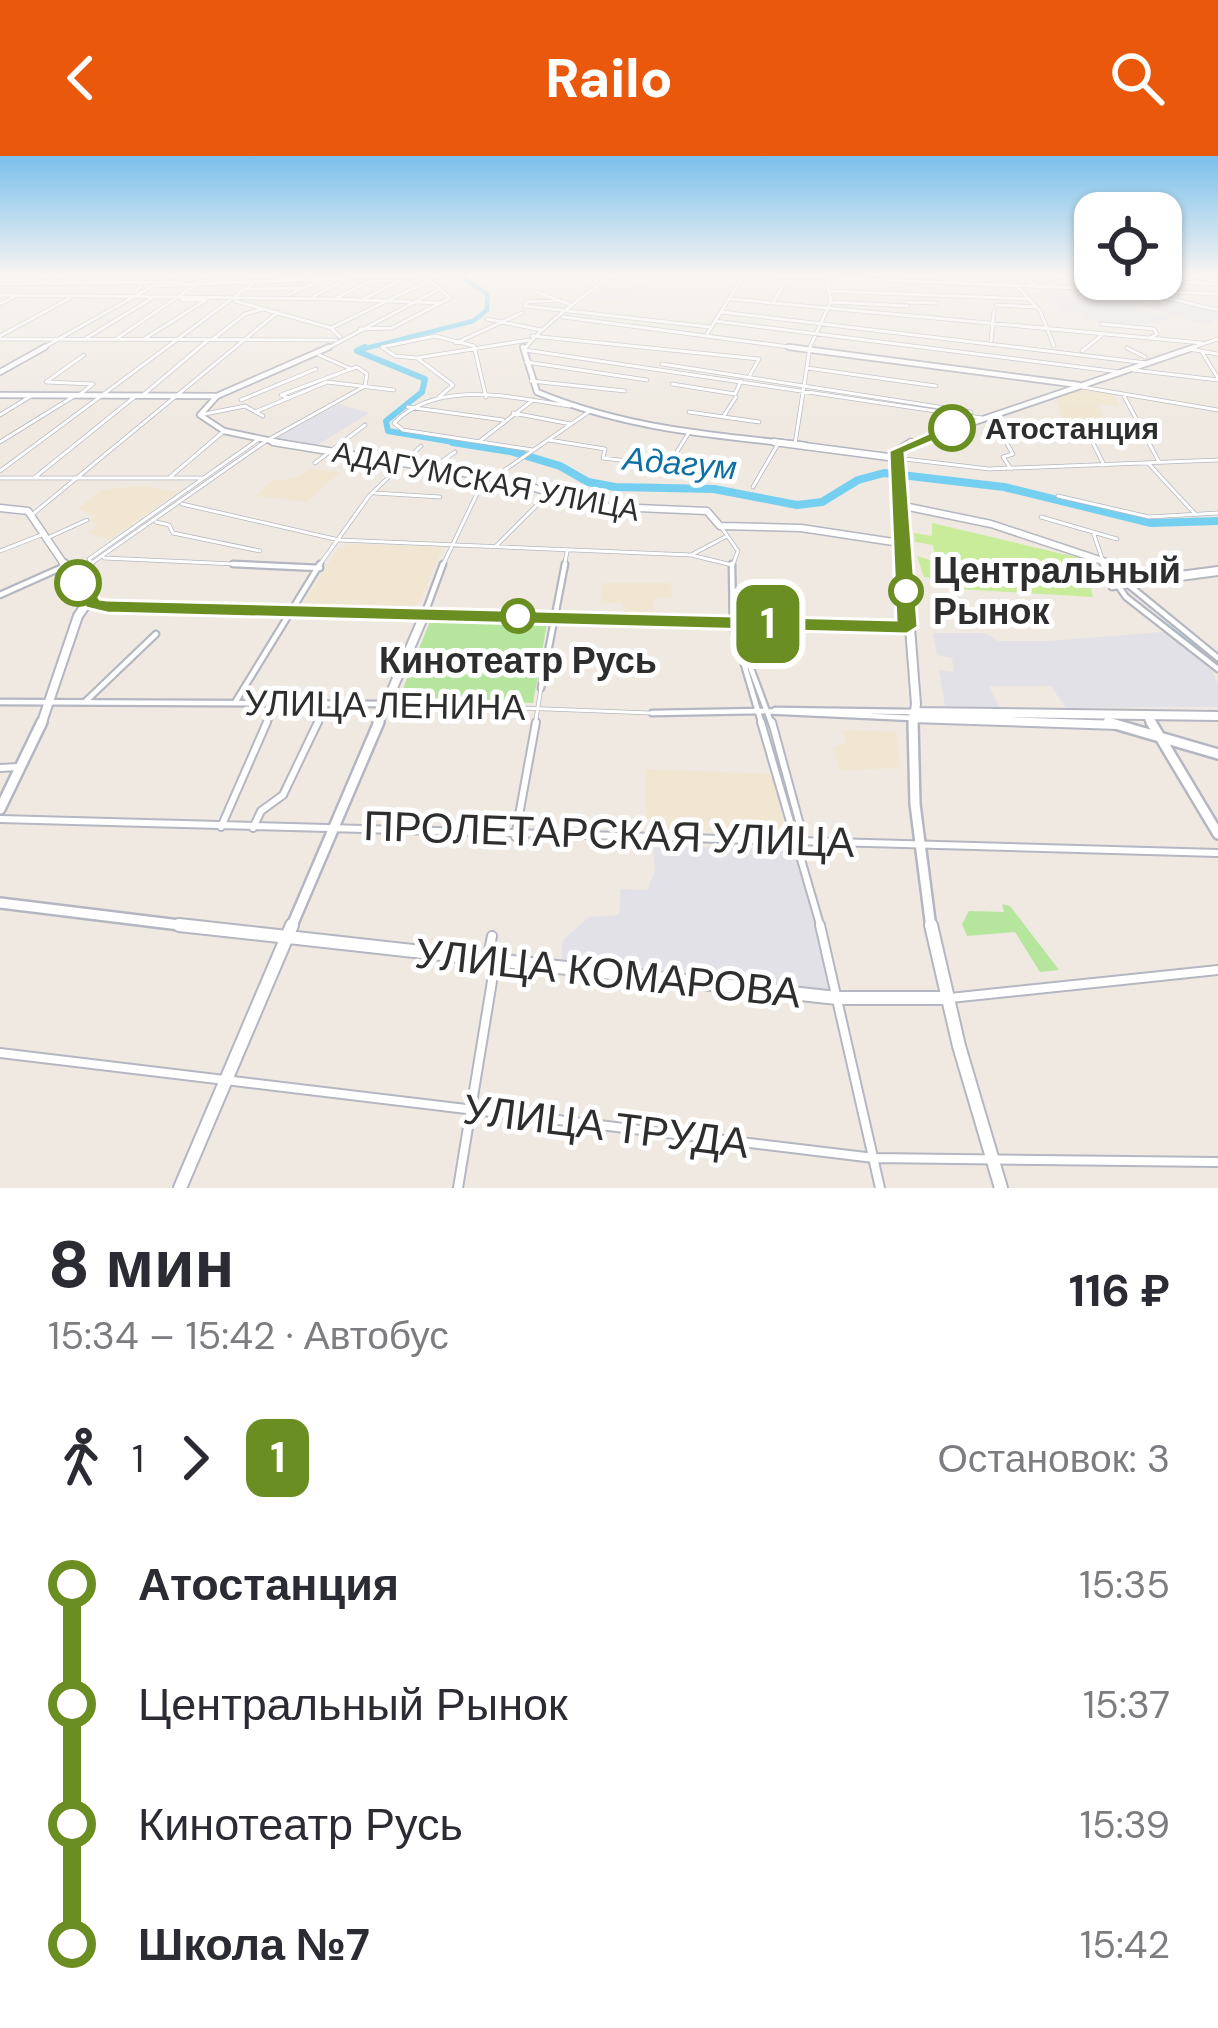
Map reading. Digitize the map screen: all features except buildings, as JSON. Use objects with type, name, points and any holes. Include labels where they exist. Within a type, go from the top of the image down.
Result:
[{"type":"main road","points":[[0,372],[83,323]]},
{"type":"main road","points":[[0,395],[216,396],[319,355],[338,339],[372,323]]},
{"type":"main road","points":[[551,323],[530,338],[524,350],[526,362],[537,392],[570,406],[690,431],[897,461]]},
{"type":"main road","points":[[629,323],[1081,385]]},
{"type":"main road","points":[[1001,1188],[945,998],[917,842],[897,461],[902,445],[978,416],[1218,339]]},
{"type":"main road","points":[[200,415],[216,396]]},
{"type":"main road","name":"АДАГУМСКАЯ УЛИЦА","points":[[200,415],[224,431],[262,440],[521,483],[547,495],[613,509],[707,511],[720,526]]},
{"type":"main road","points":[[899,506],[991,524],[1157,579],[1218,571]]},
{"type":"main road","points":[[0,511],[17,508],[31,516],[89,600],[107,607],[907,627]]},
{"type":"main road","points":[[720,526],[801,528],[900,543]]},
{"type":"main road","points":[[0,809],[23,766],[78,616],[89,600]]},
{"type":"main road","points":[[180,1188],[424,613]]},
{"type":"main road","name":"УЛИЦА ЛЕНИНА","points":[[913,715],[1218,716]]},
{"type":"main road","name":"УЛИЦА ЛЕНИНА","points":[[913,715],[1097,721],[1159,734],[1218,754]]},
{"type":"main road","points":[[1147,715],[1218,834]]},
{"type":"main road","name":"УЛИЦА КОМАРОВА","points":[[0,903],[836,998],[945,998]]},
{"type":"street","points":[[85,339],[111,323]]},
{"type":"street","points":[[116,339],[141,323]]},
{"type":"street","points":[[144,339],[169,323]]},
{"type":"street","points":[[0,475],[202,323]]},
{"type":"street","points":[[34,478],[233,323]]},
{"type":"street","points":[[31,516],[263,323]]},
{"type":"street","points":[[315,323],[331,328],[338,339]]},
{"type":"street","points":[[331,328],[342,323]]},
{"type":"street","points":[[360,329],[402,323]]},
{"type":"street","points":[[456,343],[498,323]]},
{"type":"street","points":[[506,323],[541,330]]},
{"type":"street","points":[[675,323],[710,326]]},
{"type":"street","points":[[706,334],[713,323]]},
{"type":"street","points":[[733,323],[1119,372]]},
{"type":"street","points":[[795,444],[802,386],[818,323]]},
{"type":"street","points":[[829,323],[1147,359]]},
{"type":"street","points":[[987,323],[1206,343]]},
{"type":"street","points":[[1044,323],[1055,348]]},
{"type":"street","points":[[991,341],[995,324]]},
{"type":"street","points":[[1102,324],[1154,329],[1157,334],[1150,338]]},
{"type":"street","points":[[1082,351],[1103,334]]},
{"type":"street","points":[[476,347],[435,336],[382,347],[395,356],[417,358],[530,338],[759,359],[723,417]]},
{"type":"street","points":[[0,338],[338,339]]},
{"type":"street","points":[[476,347],[486,397]]},
{"type":"street","points":[[1126,348],[1147,359]]},
{"type":"street","points":[[1189,349],[1218,354]]},
{"type":"street","points":[[524,350],[802,386],[978,416]]},
{"type":"street","points":[[1202,352],[1218,379]]},
{"type":"street","points":[[0,442],[93,384],[46,381],[84,355]]},
{"type":"street","points":[[319,355],[367,374],[365,386]]},
{"type":"street","points":[[417,358],[435,366],[453,385],[439,397]]},
{"type":"street","points":[[526,362],[647,380]]},
{"type":"street","points":[[807,368],[936,386]]},
{"type":"street","points":[[241,400],[316,369]]},
{"type":"street","points":[[289,398],[281,395],[350,369]]},
{"type":"street","points":[[1128,369],[1218,379]]},
{"type":"street","points":[[266,377],[286,381]]},
{"type":"street","points":[[531,381],[625,391]]},
{"type":"street","points":[[255,412],[326,382],[394,390]]},
{"type":"street","points":[[672,384],[735,394]]},
{"type":"street","points":[[1081,385],[1218,410]]},
{"type":"street","points":[[92,564],[87,561],[262,440],[365,386]]},
{"type":"street","points":[[1123,394],[1160,462]]},
{"type":"street","points":[[0,415],[32,395]]},
{"type":"street","points":[[533,451],[398,429],[396,418],[426,396],[570,406]]},
{"type":"street","points":[[480,441],[532,400]]},
{"type":"street","points":[[200,415],[244,406],[263,416]]},
{"type":"street","points":[[408,407],[503,420]]},
{"type":"street","points":[[424,613],[450,544],[488,479],[590,411]]},
{"type":"street","points":[[689,412],[759,422]]},
{"type":"street","points":[[513,413],[572,424]]},
{"type":"street","points":[[315,463],[365,425]]},
{"type":"street","points":[[170,477],[224,431]]},
{"type":"street","points":[[548,440],[605,449],[603,458],[668,466],[690,431]]},
{"type":"street","points":[[1065,432],[1089,435],[1104,465]]},
{"type":"street","points":[[1006,442],[1013,454],[1003,457],[1010,469]]},
{"type":"street","points":[[753,488],[778,444]]},
{"type":"street","points":[[236,701],[339,541],[398,463],[421,446]]},
{"type":"street","points":[[431,469],[455,452]]},
{"type":"street","points":[[897,461],[1010,469],[1218,460]]},
{"type":"street","points":[[1148,463],[1196,515]]},
{"type":"street","points":[[0,475],[208,479]]},
{"type":"street","points":[[73,575],[156,523],[208,479]]},
{"type":"street","points":[[375,493],[440,497]]},
{"type":"street","points":[[496,546],[547,495]]},
{"type":"street","points":[[1058,496],[1150,517],[1218,513]]},
{"type":"street","points":[[182,504],[339,541],[691,555],[732,565]]},
{"type":"street","points":[[1040,517],[1117,539]]},
{"type":"street","points":[[0,551],[87,520]]},
{"type":"street","points":[[156,523],[170,525],[173,533],[260,551]]},
{"type":"street","points":[[720,526],[738,551],[732,565],[734,623],[765,712],[792,831],[799,838],[880,1188]]},
{"type":"street","points":[[1094,532],[1098,559],[1112,586],[1218,669]]},
{"type":"street","points":[[691,555],[727,536]]},
{"type":"street","points":[[515,837],[567,551]]},
{"type":"street","points":[[104,558],[321,568]]},
{"type":"street","points":[[1098,559],[1123,585],[1218,658]]},
{"type":"street","points":[[0,595],[65,566]]},
{"type":"street","points":[[1112,586],[1157,579]]},
{"type":"street","points":[[86,701],[155,634]]},
{"type":"street","name":"УЛИЦА ЛЕНИНА","points":[[0,702],[236,701],[913,715]]},
{"type":"street","points":[[221,826],[275,703]]},
{"type":"street","points":[[253,828],[262,811],[283,795],[326,704]]},
{"type":"street","points":[[0,768],[23,766]]},
{"type":"street","name":"ПРОЛЕТАРСКАЯ УЛИЦА","points":[[0,819],[253,828],[333,826],[515,837],[799,838],[1218,853]]},
{"type":"street","points":[[458,1188],[492,937]]},
{"type":"street","name":"УЛИЦА КОМАРОВА","points":[[945,998],[1218,970]]},
{"type":"street","name":"УЛИЦА ТРУДА","points":[[0,1053],[874,1158],[1216,1162]]},
{"type":"shaded area","points":[[1079,389],[1113,394],[1120,406],[1098,404],[1106,426],[1066,426],[1055,397]]},
{"type":"shaded area","points":[[339,404],[369,413],[314,447],[273,440]]},
{"type":"shaded area","points":[[310,469],[340,472],[307,502],[256,496],[272,481],[297,478]]},
{"type":"shaded area","points":[[143,486],[178,492],[109,540],[87,533],[98,525],[90,520],[96,516],[78,509],[101,490]]},
{"type":"shaded area","points":[[350,544],[443,547],[416,608],[302,606],[338,549]]},
{"type":"shaded area","points":[[602,583],[671,583],[672,598],[654,598],[654,617],[623,617],[623,603],[601,603]]},
{"type":"shaded area","points":[[1163,632],[1209,665],[1218,684],[1218,707],[1066,708],[1051,686],[989,686],[1000,708],[945,706],[939,670],[954,672],[952,658],[937,655],[933,633],[1049,641]]},
{"type":"shaded area","points":[[843,730],[896,732],[900,768],[840,770],[833,748],[846,742]]},
{"type":"shaded area","points":[[646,769],[771,774],[786,832],[654,830],[653,818],[646,818]]},
{"type":"shaded area","points":[[653,846],[798,849],[830,990],[561,959],[563,940],[589,917],[619,915],[621,889],[647,890],[655,871]]},
{"type":"green space","points":[[932,523],[1084,559],[1093,597],[958,589],[954,581],[924,577],[917,556],[936,562],[933,545],[915,542],[914,533],[932,536]]},
{"type":"green space","points":[[431,619],[547,623],[533,703],[400,696]]},
{"type":"green space","points":[[1002,904],[1010,906],[1059,970],[1040,972],[1015,932],[967,936],[962,924],[969,911],[1004,912]]},
{"type":"waterway","points":[[359,350],[465,323]]},
{"type":"waterway","name":"Адагум","points":[[359,350],[365,347]]},
{"type":"waterway","name":"Адагум","points":[[359,350],[425,379],[422,392],[386,421],[388,431],[456,443]]},
{"type":"waterway","name":"Адагум","points":[[456,443],[510,451],[560,466],[588,482],[615,487],[714,489],[797,505],[822,502],[858,480],[884,473],[1004,487],[1151,523],[1218,521]]},
{"type":"waterway","name":"Адагум","points":[[456,443],[471,445]]},
{"type":"waterway","points":[[1127,595],[1218,664]]},
{"type":"bus line","name":"1","points":[[78,583],[89,600],[107,607],[907,627],[897,451],[911,441],[952,428]]},
{"type":"place","name":"Атостанция","points":[[952,428]]},
{"type":"place","name":"Центральный Рынок","points":[[906,591]]},
{"type":"place","name":"Кинотеатр Русь","points":[[518,616]]}]
